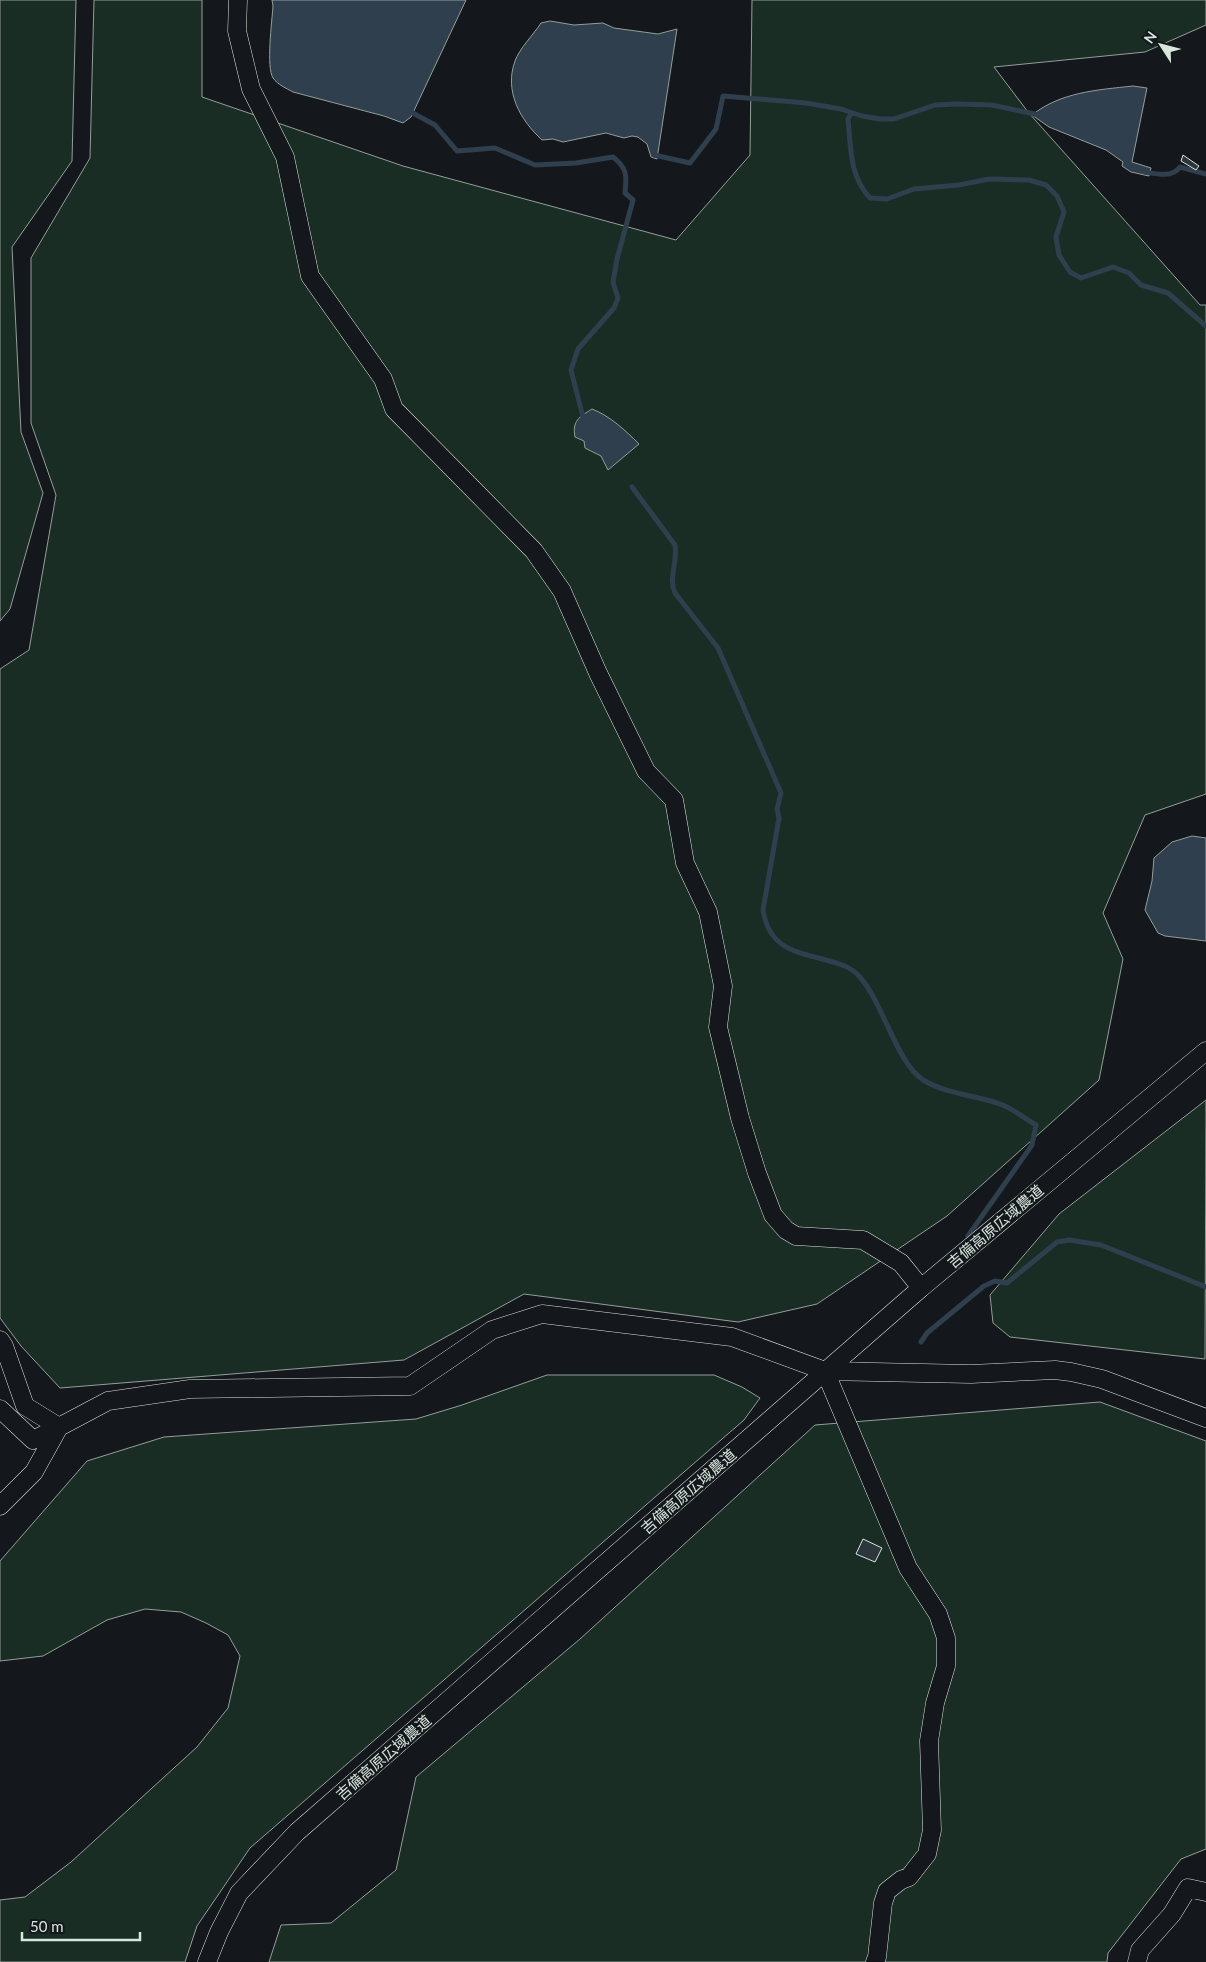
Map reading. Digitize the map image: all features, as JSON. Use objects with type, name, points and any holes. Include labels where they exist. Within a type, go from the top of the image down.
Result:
[{"type":"street","points":[[238,0],[237,31],[251,89],[285,157],[310,276],[383,379],[394,409],[534,551],[557,583],[646,771],[674,800],[685,863],[708,912],[723,986],[718,1027],[740,1118],[757,1173],[773,1215],[786,1230],[796,1236],[863,1240],[901,1263],[921,1288]]},
{"type":"street","name":"吉備高原広域農道","points":[[207,1962],[219,1932],[239,1893],[297,1832],[921,1288],[1206,1051]]},
{"type":"street","points":[[0,1409],[33,1440],[108,1401],[190,1389],[410,1386],[492,1330],[542,1314],[732,1337],[825,1372],[971,1374],[1055,1370],[1102,1379],[1206,1418]]},
{"type":"street","points":[[0,1340],[4,1346],[25,1406],[59,1427]]},
{"type":"street","points":[[825,1372],[908,1568],[938,1614],[946,1638],[946,1666],[935,1703],[930,1741],[932,1830],[927,1854],[909,1876],[887,1891],[883,1903],[875,1962]]},
{"type":"street","points":[[0,1506],[34,1472],[59,1427]]},
{"type":"street","points":[[1138,1962],[1140,1950],[1172,1914],[1188,1888],[1206,1892]]},
{"type":"green space","points":[[0,0],[76,0],[72,161],[12,247],[21,432],[43,493],[10,609],[0,621]]},
{"type":"green space","points":[[94,0],[202,0],[202,97],[403,166],[676,240],[750,155],[752,0],[1206,0],[1206,25],[1145,52],[994,67],[1028,112],[1200,305],[1206,305],[1206,794],[1145,815],[1103,913],[1123,959],[1099,1080],[947,1216],[817,1304],[738,1322],[524,1294],[404,1360],[60,1388],[21,1346],[0,1318],[0,669],[29,650],[56,495],[31,423],[31,258],[90,158]]},
{"type":"green space","points":[[1206,1100],[1205,1359],[1010,1337],[993,1323],[990,1295],[1059,1214]]},
{"type":"green space","points":[[547,1375],[714,1375],[742,1387],[760,1398],[744,1420],[250,1848],[197,1926],[185,1962],[0,1962],[0,1900],[25,1897],[71,1862],[197,1747],[228,1708],[240,1656],[228,1635],[206,1623],[181,1612],[145,1609],[107,1620],[43,1656],[0,1661],[0,1561],[87,1461],[164,1437],[416,1419]]},
{"type":"green space","points":[[1100,1402],[1206,1441],[1206,1849],[1181,1859],[1108,1953],[1107,1962],[269,1962],[281,1925],[331,1923],[396,1870],[416,1777],[580,1639],[815,1425]]},
{"type":"water","points":[[272,0],[466,0],[411,117],[403,123],[384,116],[293,92],[277,83],[273,78],[270,64]]},
{"type":"water","points":[[550,21],[574,25],[603,23],[614,28],[658,34],[677,29],[657,159],[651,157],[647,144],[638,137],[624,138],[606,133],[563,142],[553,139],[542,140],[527,123],[516,104],[513,94],[512,72],[517,56],[523,47],[541,23]]},
{"type":"water","points":[[1133,86],[1147,88],[1132,162],[1151,168],[1149,176],[1131,172],[1122,166],[1123,162],[1106,150],[1049,127],[1032,115],[1055,101],[1080,93]]},
{"type":"water","points":[[592,409],[611,419],[639,444],[608,470],[601,456],[585,448],[584,441],[575,437],[576,423],[583,414]]},
{"type":"water","points":[[1192,836],[1206,838],[1206,941],[1165,936],[1158,933],[1145,910],[1152,881],[1154,858],[1172,842]]},
{"type":"building","points":[[1183,155],[1199,166],[1196,170],[1181,161]]},
{"type":"building","points":[[863,1539],[882,1548],[875,1562],[856,1554]]},
{"type":"waterway","points":[[654,155],[690,163],[716,129],[723,96],[806,103],[841,109],[862,116],[880,119],[894,119],[935,105],[957,104],[992,105],[1039,115]]},
{"type":"waterway","points":[[409,111],[435,125],[457,151],[495,148],[535,165],[576,163],[613,157],[623,168],[626,177],[625,193],[633,200],[617,259],[613,282],[618,298],[614,308],[578,349],[571,370],[584,421]]},
{"type":"waterway","points":[[851,114],[848,119],[852,161],[858,180],[870,198],[887,199],[914,189],[959,185],[989,179],[1029,180],[1046,185],[1057,196],[1064,212],[1056,237],[1059,255],[1070,272],[1081,278],[1113,267],[1129,273],[1141,285],[1168,293],[1206,326]]},
{"type":"waterway","points":[[1145,172],[1169,174],[1180,167],[1206,174]]},
{"type":"waterway","points":[[632,487],[675,545],[672,582],[675,593],[718,648],[781,793],[777,809],[779,818],[763,910],[766,924],[772,934],[788,948],[840,964],[856,973],[868,987],[905,1060],[923,1080],[941,1088],[1004,1106],[1036,1125],[1032,1145],[968,1236]]},
{"type":"waterway","points":[[921,1342],[927,1333],[984,1286],[995,1281],[1007,1283],[1057,1242],[1069,1240],[1101,1245],[1206,1287]]}]
